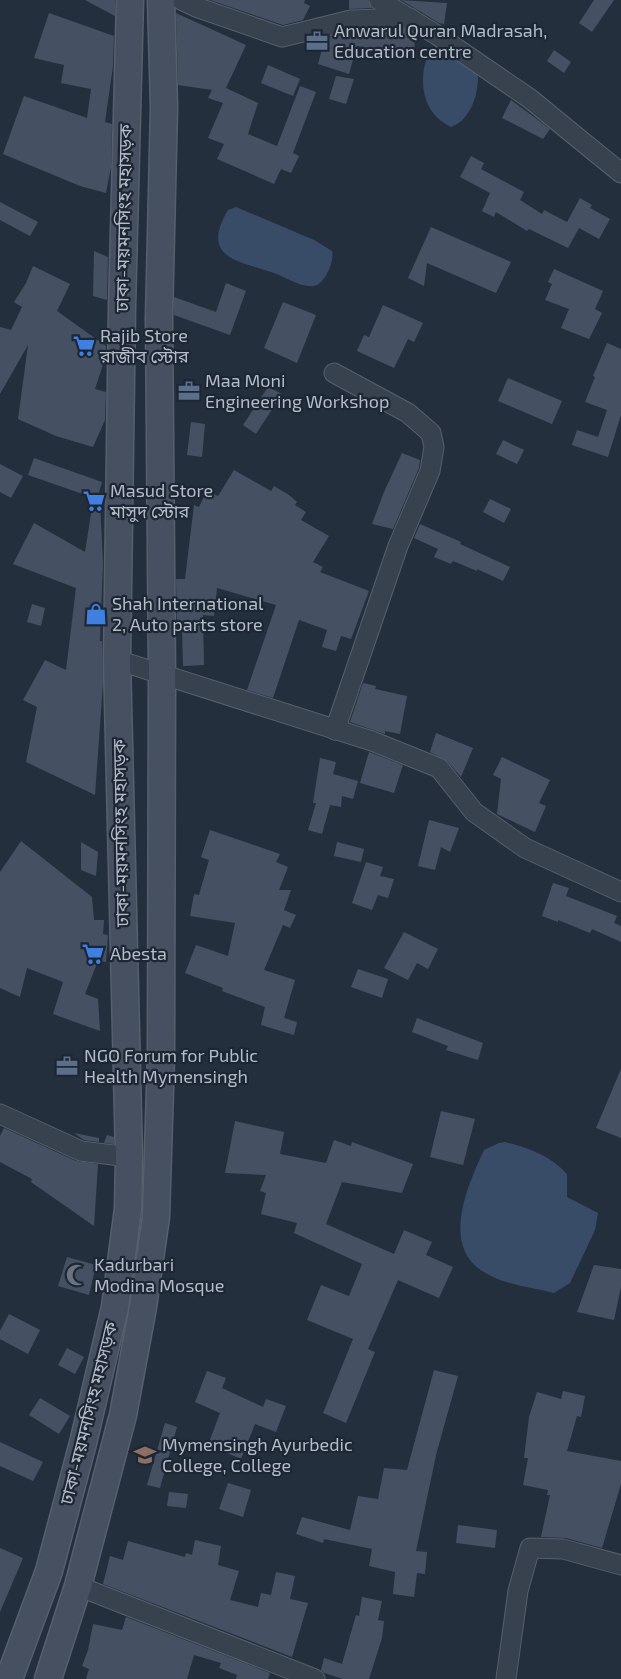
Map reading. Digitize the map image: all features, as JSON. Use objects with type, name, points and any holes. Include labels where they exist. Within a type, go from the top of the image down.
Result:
[{"type":"main road","name":"ঢাকা-ময়মনসিংহ মহাসড়ক","points":[[9,1679],[49,1571],[83,1443],[112,1317],[128,1209],[129,1157],[117,660],[122,308],[130,0]]},
{"type":"main road","name":"ঢাকা-ময়মনসিংহ মহাসড়ক","points":[[48,1679],[78,1586],[123,1414],[144,1307],[156,1217],[161,1056],[162,674],[158,328],[164,107],[161,0]]},
{"type":"street","points":[[181,0],[196,8],[282,37],[351,20],[410,18]]},
{"type":"street","points":[[379,0],[410,18],[529,98],[621,173]]},
{"type":"street","points":[[334,374],[408,413],[431,433],[434,447],[430,471],[398,546],[335,730]]},
{"type":"street","points":[[117,660],[372,741],[439,768],[474,812],[525,848],[621,892]]},
{"type":"street","points":[[0,1114],[81,1151],[129,1157]]},
{"type":"street","points":[[506,1679],[518,1592],[530,1548],[564,1548],[621,1565]]},
{"type":"street","points":[[78,1586],[315,1679]]},
{"type":"water","points":[[437,45],[471,66],[478,77],[472,106],[458,124],[451,127],[431,110],[423,87],[424,68],[427,59],[430,52]]},
{"type":"water","points":[[236,207],[314,240],[332,251],[331,266],[322,281],[314,286],[304,285],[237,261],[227,255],[221,248],[218,239],[220,226],[228,210]]},
{"type":"water","points":[[505,1142],[531,1150],[554,1162],[567,1174],[567,1197],[598,1213],[595,1230],[570,1283],[554,1293],[509,1283],[484,1272],[471,1261],[463,1247],[460,1231],[461,1214],[471,1180],[484,1150]]},
{"type":"building","points":[[85,0],[115,0],[115,16]]},
{"type":"building","points":[[210,0],[305,0],[304,3],[310,6],[303,20],[283,25]]},
{"type":"building","points":[[349,0],[368,0],[372,8],[349,9]]},
{"type":"building","points":[[401,0],[447,3],[444,24],[439,23]]},
{"type":"building","points":[[594,0],[614,0],[592,32],[579,23]]},
{"type":"building","points":[[49,13],[114,36],[113,66],[105,122],[112,124],[111,167],[106,193],[80,186],[3,154],[24,96],[87,118],[91,89],[61,83],[64,65],[34,58]]},
{"type":"building","points":[[176,13],[246,45],[226,88],[258,103],[248,134],[277,146],[300,86],[316,92],[293,153],[299,156],[291,173],[281,169],[274,184],[217,159],[224,144],[208,138],[223,103],[208,98],[212,90],[178,85]]},
{"type":"building","points":[[406,29],[414,34],[415,55],[357,46],[349,74],[318,64],[325,38],[353,31]]},
{"type":"building","points":[[554,50],[571,62],[564,73],[547,61]]},
{"type":"building","points":[[268,65],[300,79],[293,96],[261,83]]},
{"type":"building","points":[[336,76],[354,79],[346,104],[329,99]]},
{"type":"building","points":[[511,100],[550,129],[543,139],[502,118]]},
{"type":"building","points":[[471,156],[484,163],[481,169],[524,192],[520,200],[542,214],[544,210],[567,222],[580,198],[592,205],[590,208],[610,219],[599,239],[579,228],[568,248],[529,229],[527,231],[496,212],[494,217],[482,211],[490,193],[460,177]]},
{"type":"building","points":[[0,202],[38,222],[30,236],[0,220]]},
{"type":"building","points":[[431,227],[511,262],[496,293],[427,263],[424,286],[408,278]]},
{"type":"building","points":[[94,251],[108,257],[107,300],[93,296]]},
{"type":"building","points":[[33,266],[70,284],[57,311],[106,346],[106,355],[95,389],[106,392],[105,420],[93,447],[56,436],[18,419],[28,345],[0,394],[0,327],[11,330],[22,307],[14,302],[26,283]]},
{"type":"building","points":[[554,269],[603,291],[595,309],[602,313],[589,339],[561,328],[569,309],[545,300],[552,284],[548,282]]},
{"type":"building","points":[[226,283],[246,291],[230,335],[174,315],[174,297],[216,312]]},
{"type":"building","points":[[283,302],[316,315],[297,363],[264,348]]},
{"type":"building","points":[[383,305],[423,323],[414,342],[408,339],[394,368],[357,351],[364,335],[369,337]]},
{"type":"building","points":[[607,343],[621,349],[621,415],[608,457],[572,445],[577,430],[598,437],[607,410],[585,402],[595,377],[593,376]]},
{"type":"building","points":[[508,378],[562,401],[552,424],[498,401]]},
{"type":"building","points":[[268,387],[282,394],[256,434],[243,425]]},
{"type":"building","points":[[191,422],[205,424],[202,457],[187,455]]},
{"type":"building","points":[[503,440],[524,450],[517,464],[496,454]]},
{"type":"building","points":[[402,453],[420,460],[419,468],[393,529],[372,524],[384,492]]},
{"type":"building","points":[[34,458],[102,482],[97,499],[28,475]]},
{"type":"building","points":[[0,464],[23,476],[11,498],[0,492]]},
{"type":"building","points":[[234,470],[271,491],[274,486],[289,495],[297,502],[295,505],[306,512],[301,520],[329,536],[313,562],[323,567],[320,572],[369,591],[351,639],[341,636],[336,651],[322,647],[327,630],[299,620],[273,698],[247,690],[276,605],[217,588],[214,616],[203,615],[204,665],[183,666],[182,630],[177,630],[176,579],[185,579],[194,505],[199,507],[207,491],[218,496]]},
{"type":"building","points":[[490,499],[511,509],[504,523],[483,512]]},
{"type":"building","points":[[93,501],[100,502],[103,562],[100,641],[102,641],[103,683],[95,795],[26,762],[37,707],[23,700],[45,660],[66,670],[76,588],[13,564],[34,523],[85,552]]},
{"type":"building","points":[[420,524],[510,567],[503,581],[477,569],[477,571],[453,561],[451,564],[434,557],[438,549],[414,538]]},
{"type":"building","points":[[32,604],[45,608],[41,626],[27,622]]},
{"type":"building","points":[[363,683],[376,686],[375,689],[407,696],[400,734],[385,731],[385,734],[350,722]]},
{"type":"building","points":[[436,733],[473,748],[461,777],[447,761],[430,752]]},
{"type":"building","points":[[369,752],[403,765],[394,793],[360,783]]},
{"type":"building","points":[[502,757],[550,780],[539,803],[546,806],[535,832],[497,814],[501,779],[493,775]]},
{"type":"building","points":[[320,758],[336,762],[333,774],[358,781],[353,799],[342,796],[341,807],[330,805],[322,834],[308,830],[316,803],[313,803]]},
{"type":"building","points":[[429,820],[459,828],[450,852],[441,847],[435,870],[418,866]]},
{"type":"building","points":[[210,830],[280,854],[276,862],[288,867],[279,890],[291,890],[284,910],[296,915],[290,928],[283,925],[264,970],[295,980],[284,1018],[297,1022],[294,1035],[261,1025],[265,1007],[222,991],[223,988],[185,973],[196,945],[228,956],[235,923],[190,916],[194,894],[199,895],[209,860],[201,857]]},
{"type":"building","points":[[21,841],[92,897],[94,920],[104,920],[103,934],[108,935],[106,962],[98,961],[85,994],[98,999],[100,1031],[53,1014],[63,982],[27,968],[20,997],[0,988],[0,872]]},
{"type":"building","points":[[81,842],[98,852],[96,876],[81,870]]},
{"type":"building","points":[[337,842],[364,849],[361,862],[334,856]]},
{"type":"building","points":[[366,862],[383,867],[380,876],[394,879],[388,898],[378,895],[372,910],[352,903]]},
{"type":"building","points":[[553,883],[569,888],[566,896],[617,916],[614,923],[621,926],[621,942],[592,929],[590,933],[558,920],[558,922],[542,916]]},
{"type":"building","points":[[404,932],[438,949],[428,969],[417,963],[408,980],[384,968]]},
{"type":"building","points":[[358,969],[388,979],[382,998],[351,987]]},
{"type":"building","points":[[417,1018],[483,1043],[478,1060],[446,1050],[448,1046],[412,1032]]},
{"type":"building","points":[[621,1069],[621,1138],[596,1128]]},
{"type":"building","points":[[441,1111],[475,1119],[463,1165],[430,1157]]},
{"type":"building","points":[[235,1121],[284,1132],[280,1154],[326,1163],[334,1140],[351,1146],[352,1142],[413,1164],[402,1193],[342,1182],[326,1224],[394,1254],[404,1230],[432,1242],[426,1255],[453,1267],[439,1298],[398,1280],[368,1349],[375,1352],[346,1423],[323,1413],[353,1339],[307,1320],[321,1285],[349,1296],[362,1264],[294,1233],[297,1223],[261,1214],[266,1193],[260,1191],[266,1175],[225,1173]]},
{"type":"building","points":[[4,1128],[76,1161],[98,1164],[94,1226],[31,1182],[32,1179],[0,1162],[0,1136]]},
{"type":"building","points":[[74,1133],[99,1138],[99,1142],[84,1140]]},
{"type":"building","points":[[107,1135],[114,1137],[114,1144],[104,1143]]},
{"type":"building","name":"Kadurbari Modina Mosque","points":[[67,1257],[96,1265],[89,1295],[58,1286]]},
{"type":"building","points":[[594,1265],[621,1269],[621,1287],[614,1320],[577,1312]]},
{"type":"building","points":[[9,1314],[40,1330],[28,1354],[0,1339],[0,1331]]},
{"type":"building","points":[[67,1348],[84,1357],[75,1374],[58,1365]]},
{"type":"building","points":[[434,1370],[458,1376],[436,1455],[416,1551],[427,1552],[425,1574],[417,1573],[414,1597],[393,1594],[395,1572],[369,1566],[372,1549],[324,1539],[323,1543],[296,1534],[302,1517],[350,1530],[358,1496],[378,1499],[384,1468],[407,1470]]},
{"type":"building","points":[[207,1371],[226,1378],[222,1388],[263,1407],[266,1399],[286,1406],[276,1432],[255,1424],[241,1459],[208,1445],[220,1413],[195,1402]]},
{"type":"building","points":[[563,1391],[585,1396],[581,1417],[577,1416],[567,1451],[621,1461],[621,1484],[602,1548],[566,1538],[541,1537],[550,1495],[547,1495],[548,1490],[523,1485],[528,1458],[524,1458],[529,1417],[537,1392],[561,1399]]},
{"type":"building","points":[[40,1398],[70,1416],[59,1434],[29,1415]]},
{"type":"building","points":[[165,1423],[177,1427],[160,1488],[147,1485]]},
{"type":"building","points":[[0,1442],[43,1462],[33,1481],[0,1466]]},
{"type":"building","points":[[228,1483],[251,1490],[243,1517],[219,1509]]},
{"type":"building","points":[[169,1492],[188,1494],[186,1508],[167,1506]]},
{"type":"building","points":[[458,1525],[497,1530],[495,1548],[456,1543]]},
{"type":"building","points":[[195,1540],[221,1546],[218,1565],[239,1571],[230,1600],[258,1607],[261,1593],[271,1595],[276,1572],[295,1576],[290,1599],[308,1603],[292,1657],[103,1584],[110,1556],[123,1560],[128,1541],[185,1557],[186,1553],[192,1555]]},
{"type":"building","points":[[0,1548],[23,1558],[0,1612]]},
{"type":"building","points":[[362,1597],[382,1601],[378,1620],[384,1621],[382,1638],[369,1679],[343,1679],[324,1673],[321,1670],[324,1658],[342,1664],[356,1615],[359,1616]]},
{"type":"building","points":[[126,1617],[270,1673],[268,1679],[236,1679],[237,1675],[219,1668],[221,1663],[194,1655],[187,1679],[86,1679],[89,1669],[82,1666],[88,1650],[93,1624],[122,1630]]},
{"type":"place","name":"Anwarul Quran Madrasah, Education centre","points":[[317,41]]},
{"type":"place","name":"Rajib Store রাজীব স্টোর","points":[[84,346]]},
{"type":"place","name":"Maa Moni Engineering Workshop","points":[[189,391]]},
{"type":"place","name":"Masud Store মাসুদ স্টোর","points":[[94,501]]},
{"type":"place","name":"Shah International 2, Auto parts store","points":[[96,614]]},
{"type":"place","name":"Abesta","points":[[93,954]]},
{"type":"place","name":"NGO Forum for Public Health Mymensingh","points":[[67,1066]]},
{"type":"place","name":"Kadurbari Modina Mosque","points":[[77,1275]]},
{"type":"place","name":"Mymensingh Ayurbedic College, College","points":[[145,1455]]}]
